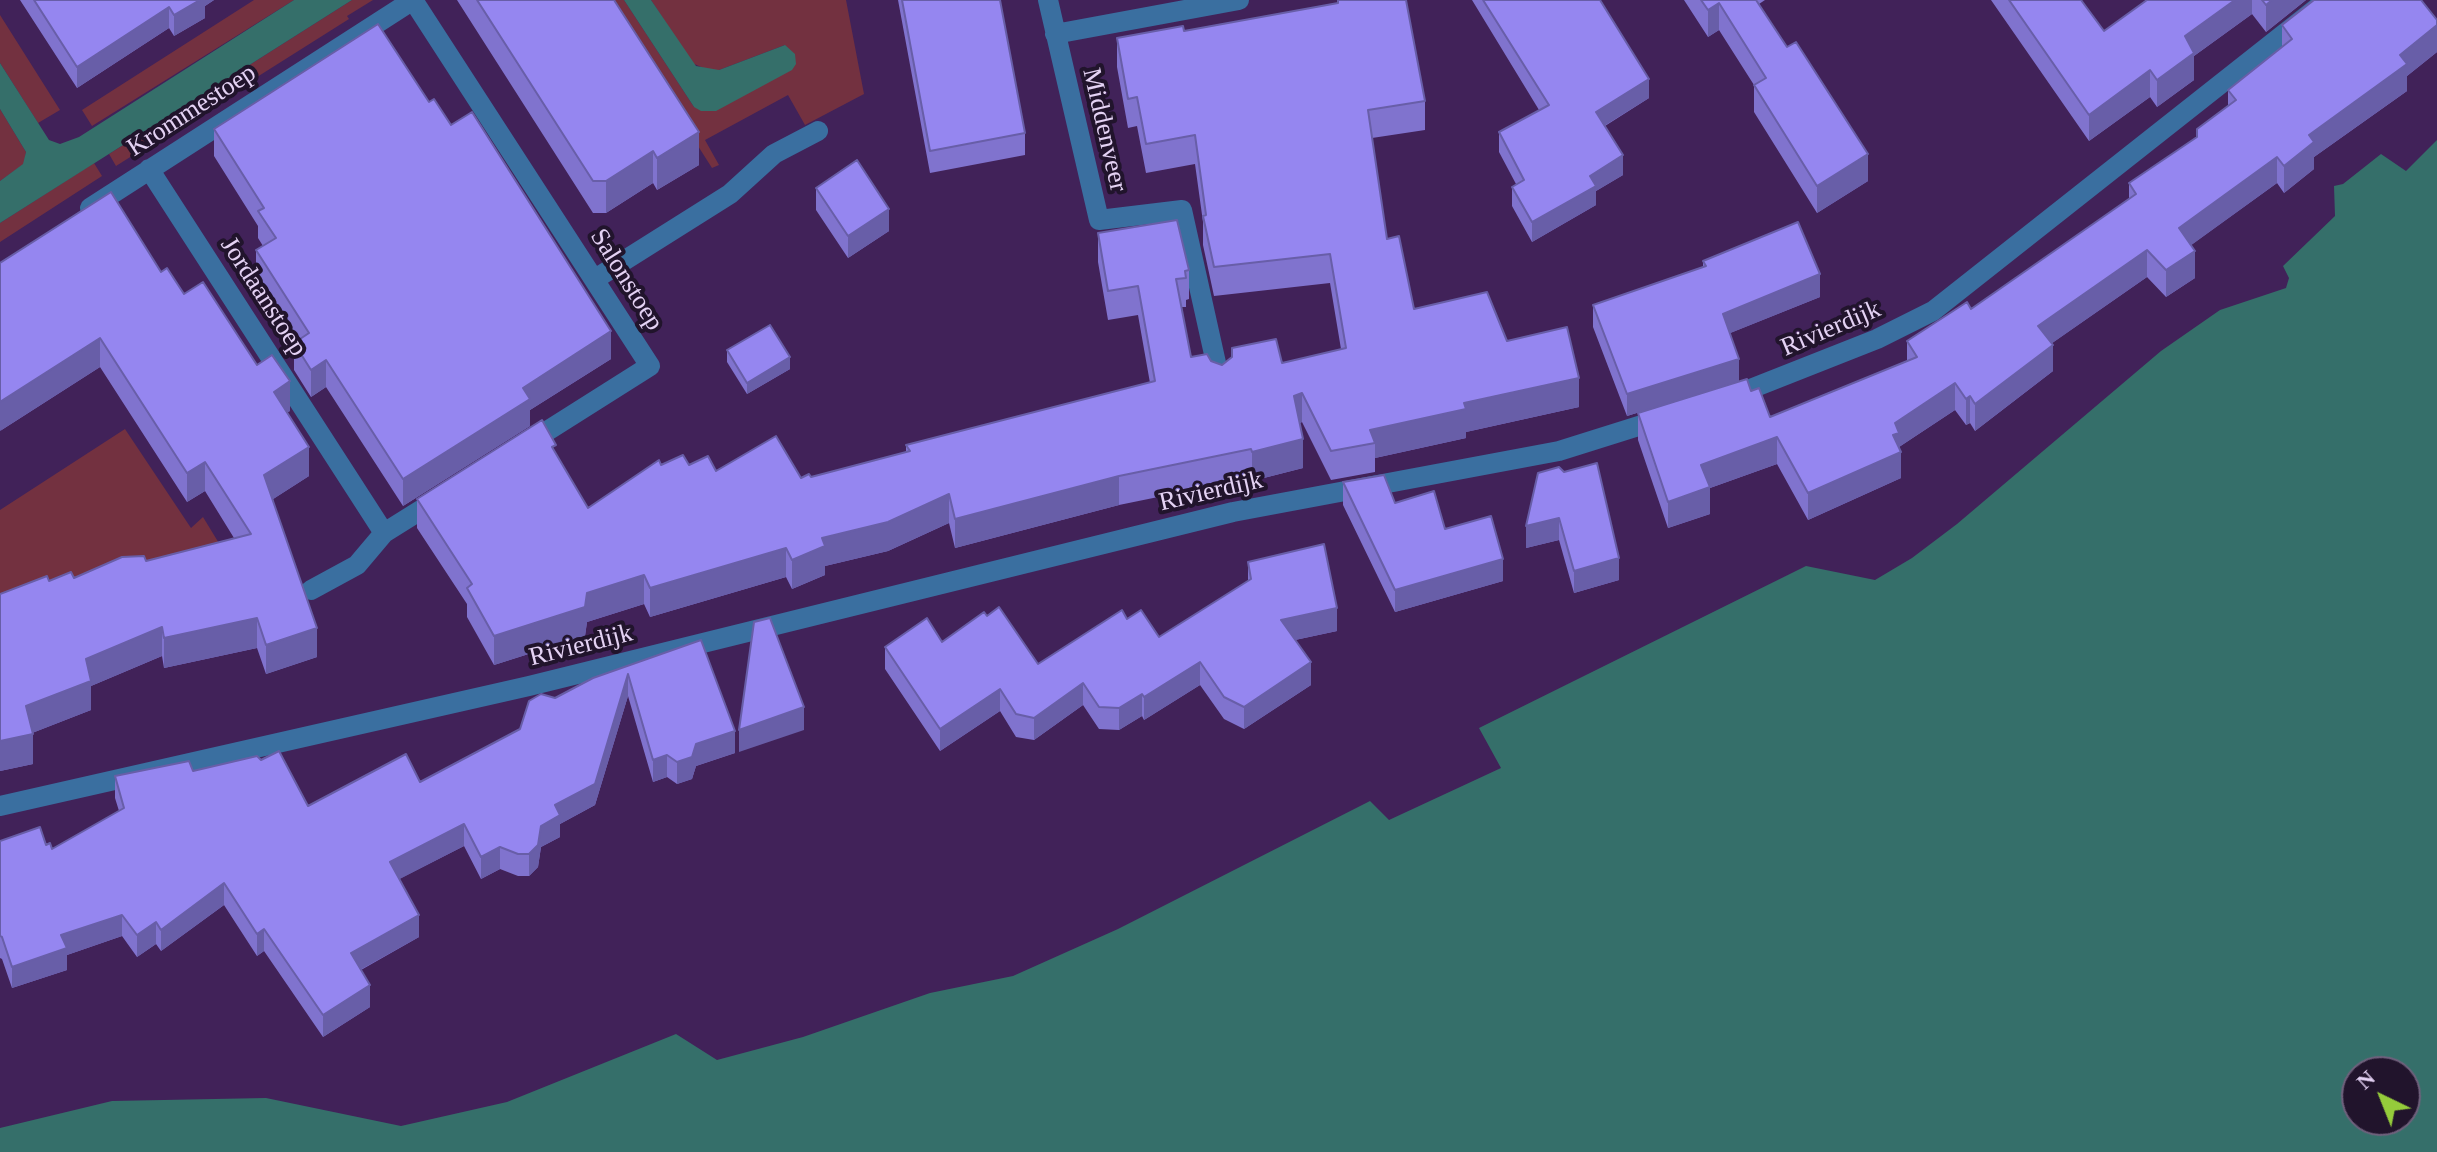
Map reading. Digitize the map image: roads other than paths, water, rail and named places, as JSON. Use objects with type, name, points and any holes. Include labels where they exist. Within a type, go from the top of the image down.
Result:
[{"type":"street","name":"Krommestoep","points":[[66,223],[413,0]]},
{"type":"street","name":"Salonstoep","points":[[413,0],[650,366],[513,452]]},
{"type":"street","name":"Middenveer","points":[[1048,0],[1099,220],[1182,210],[1220,381]]},
{"type":"street","points":[[1055,34],[1239,0]]},
{"type":"street","name":"Rivierdijk","points":[[0,806],[529,686],[1233,512],[1559,451],[1759,388],[1877,339],[1933,311],[2327,0]]},
{"type":"street","points":[[595,279],[730,194],[774,154],[818,131]]},
{"type":"street","name":"Jordaanstoep","points":[[149,169],[384,533]]},
{"type":"street","points":[[311,590],[357,565],[384,533],[462,485]]}]
